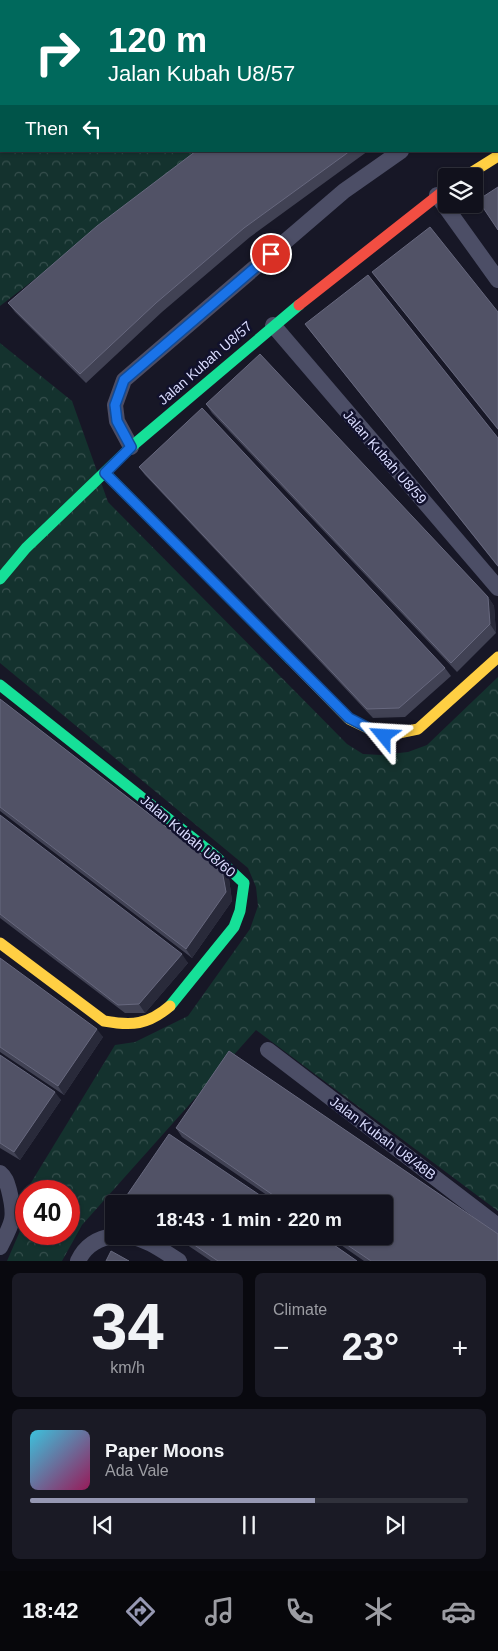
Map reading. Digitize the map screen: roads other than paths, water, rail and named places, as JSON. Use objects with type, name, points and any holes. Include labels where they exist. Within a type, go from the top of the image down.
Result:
[{"type":"street","points":[[131,447],[117,421],[115,405],[124,380],[344,192],[400,152]]},
{"type":"street","points":[[479,168],[498,156]]},
{"type":"street","name":"Jalan Kubah U8/57","points":[[0,579],[26,548],[131,447],[272,325],[438,194]]},
{"type":"street","points":[[455,213],[498,280]]},
{"type":"street","name":"Jalan Kubah U8/59","points":[[272,325],[498,588]]},
{"type":"street","points":[[105,473],[349,718],[384,736],[418,729],[498,657]]},
{"type":"street","name":"Jalan Kubah U8/60","points":[[0,685],[213,854],[244,883],[234,927],[172,1004],[156,1017],[139,1024],[121,1026],[104,1021],[0,943]]},
{"type":"street","name":"Jalan Kubah U8/48B","points":[[268,1050],[498,1226]]},
{"type":"street","points":[[0,1173],[5,1177],[14,1210],[10,1228],[0,1248]]},
{"type":"street","points":[[78,1261],[91,1244],[105,1237]]},
{"type":"street","points":[[153,1245],[179,1261]]}]
